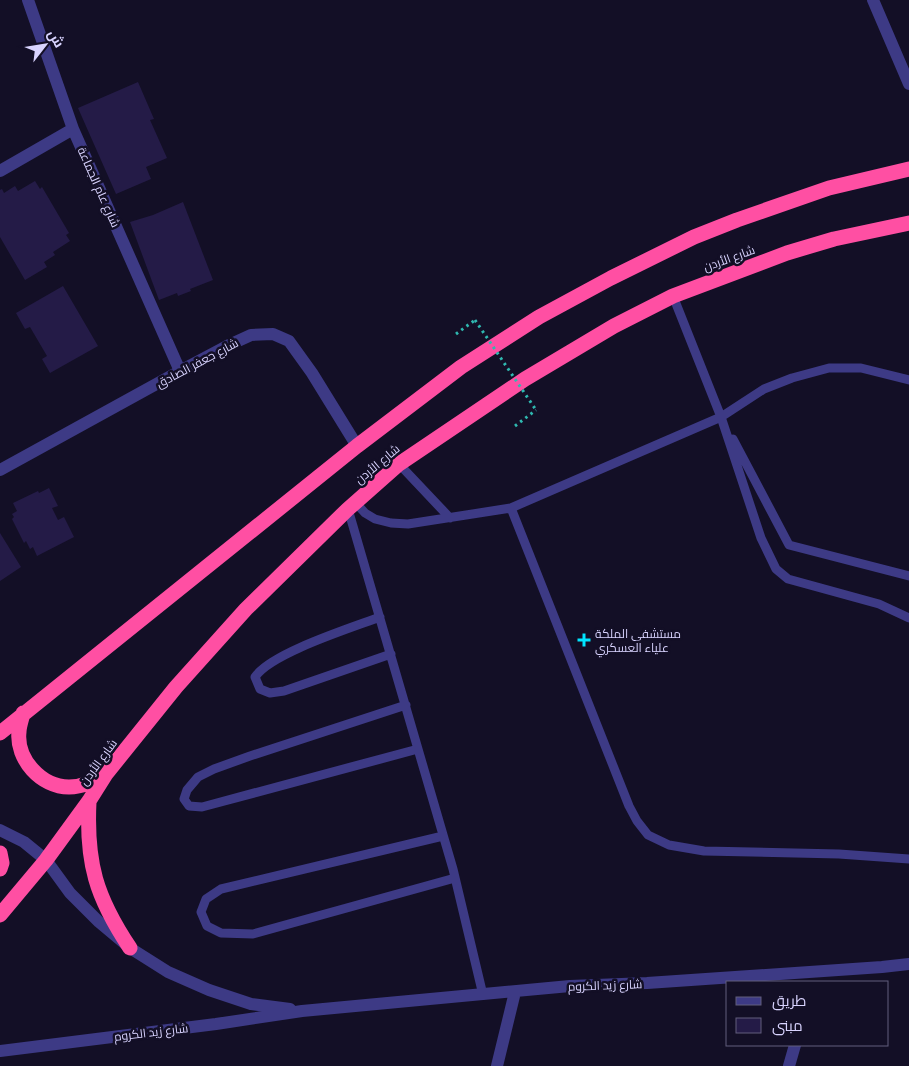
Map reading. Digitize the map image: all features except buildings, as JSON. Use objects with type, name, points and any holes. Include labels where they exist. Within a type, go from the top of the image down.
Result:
[{"type":"highway","name":"شارع الأردن","points":[[0,733],[357,446],[461,367],[539,317],[611,278],[694,237],[763,210],[829,188],[909,169]]},
{"type":"highway","name":"شارع الأردن","points":[[0,914],[46,860],[89,801],[106,774],[176,687],[246,609],[351,506],[399,464],[525,379],[614,326],[673,296],[788,253],[834,239],[909,223]]},
{"type":"highway","points":[[23,713],[18,733],[22,753],[32,770],[48,782],[68,787],[88,784],[106,774]]},
{"type":"highway","points":[[89,801],[88,832],[91,864],[106,908],[130,948]]},
{"type":"highway","points":[[0,853],[2,863],[0,869]]},
{"type":"street","name":"شارع عام الجماعة","points":[[28,0],[73,129],[180,371]]},
{"type":"street","points":[[873,0],[909,84]]},
{"type":"street","points":[[0,171],[73,129]]},
{"type":"street","name":"شارع جعفر الصادق","points":[[0,470],[226,346],[251,335],[273,334],[289,341],[312,372],[357,446]]},
{"type":"street","name":"شارع زيد الكروم","points":[[0,830],[24,842],[46,860],[76,899],[99,922],[130,948],[168,972],[208,990],[251,1004],[302,1011]]},
{"type":"street","name":"شارع زيد الكروم","points":[[0,1051],[216,1024],[302,1011],[570,986],[811,977],[909,964]]},
{"type":"street","points":[[497,1066],[515,992]]},
{"type":"street","points":[[789,1066],[795,1046]]},
{"type":"lane","points":[[673,296],[721,417],[761,538],[776,569],[788,579],[878,604],[909,618]]},
{"type":"lane","points":[[351,506],[370,516],[391,523],[408,524],[511,508],[721,417],[764,389],[792,378],[829,368],[861,368],[909,380]]},
{"type":"lane","points":[[721,417],[788,545],[909,576]]},
{"type":"lane","points":[[399,464],[450,518]]},
{"type":"lane","points":[[351,506],[380,617],[455,878],[483,995]]},
{"type":"lane","points":[[511,508],[629,806],[637,821],[648,835],[670,846],[704,851],[839,854],[909,859]]},
{"type":"lane","points":[[380,617],[279,657],[260,669],[256,677],[260,689],[270,693],[284,692],[391,654]]},
{"type":"lane","points":[[406,705],[214,769],[198,777],[186,790],[184,799],[189,806],[202,808],[418,749]]},
{"type":"lane","points":[[443,836],[221,889],[206,899],[201,912],[207,926],[221,933],[253,934],[455,878]]},
{"type":"path","points":[[456,334],[475,320],[536,410],[515,426]]},
{"type":"place","name":"مستشفى الملكة علياء العسكري","points":[[584,640]]}]
